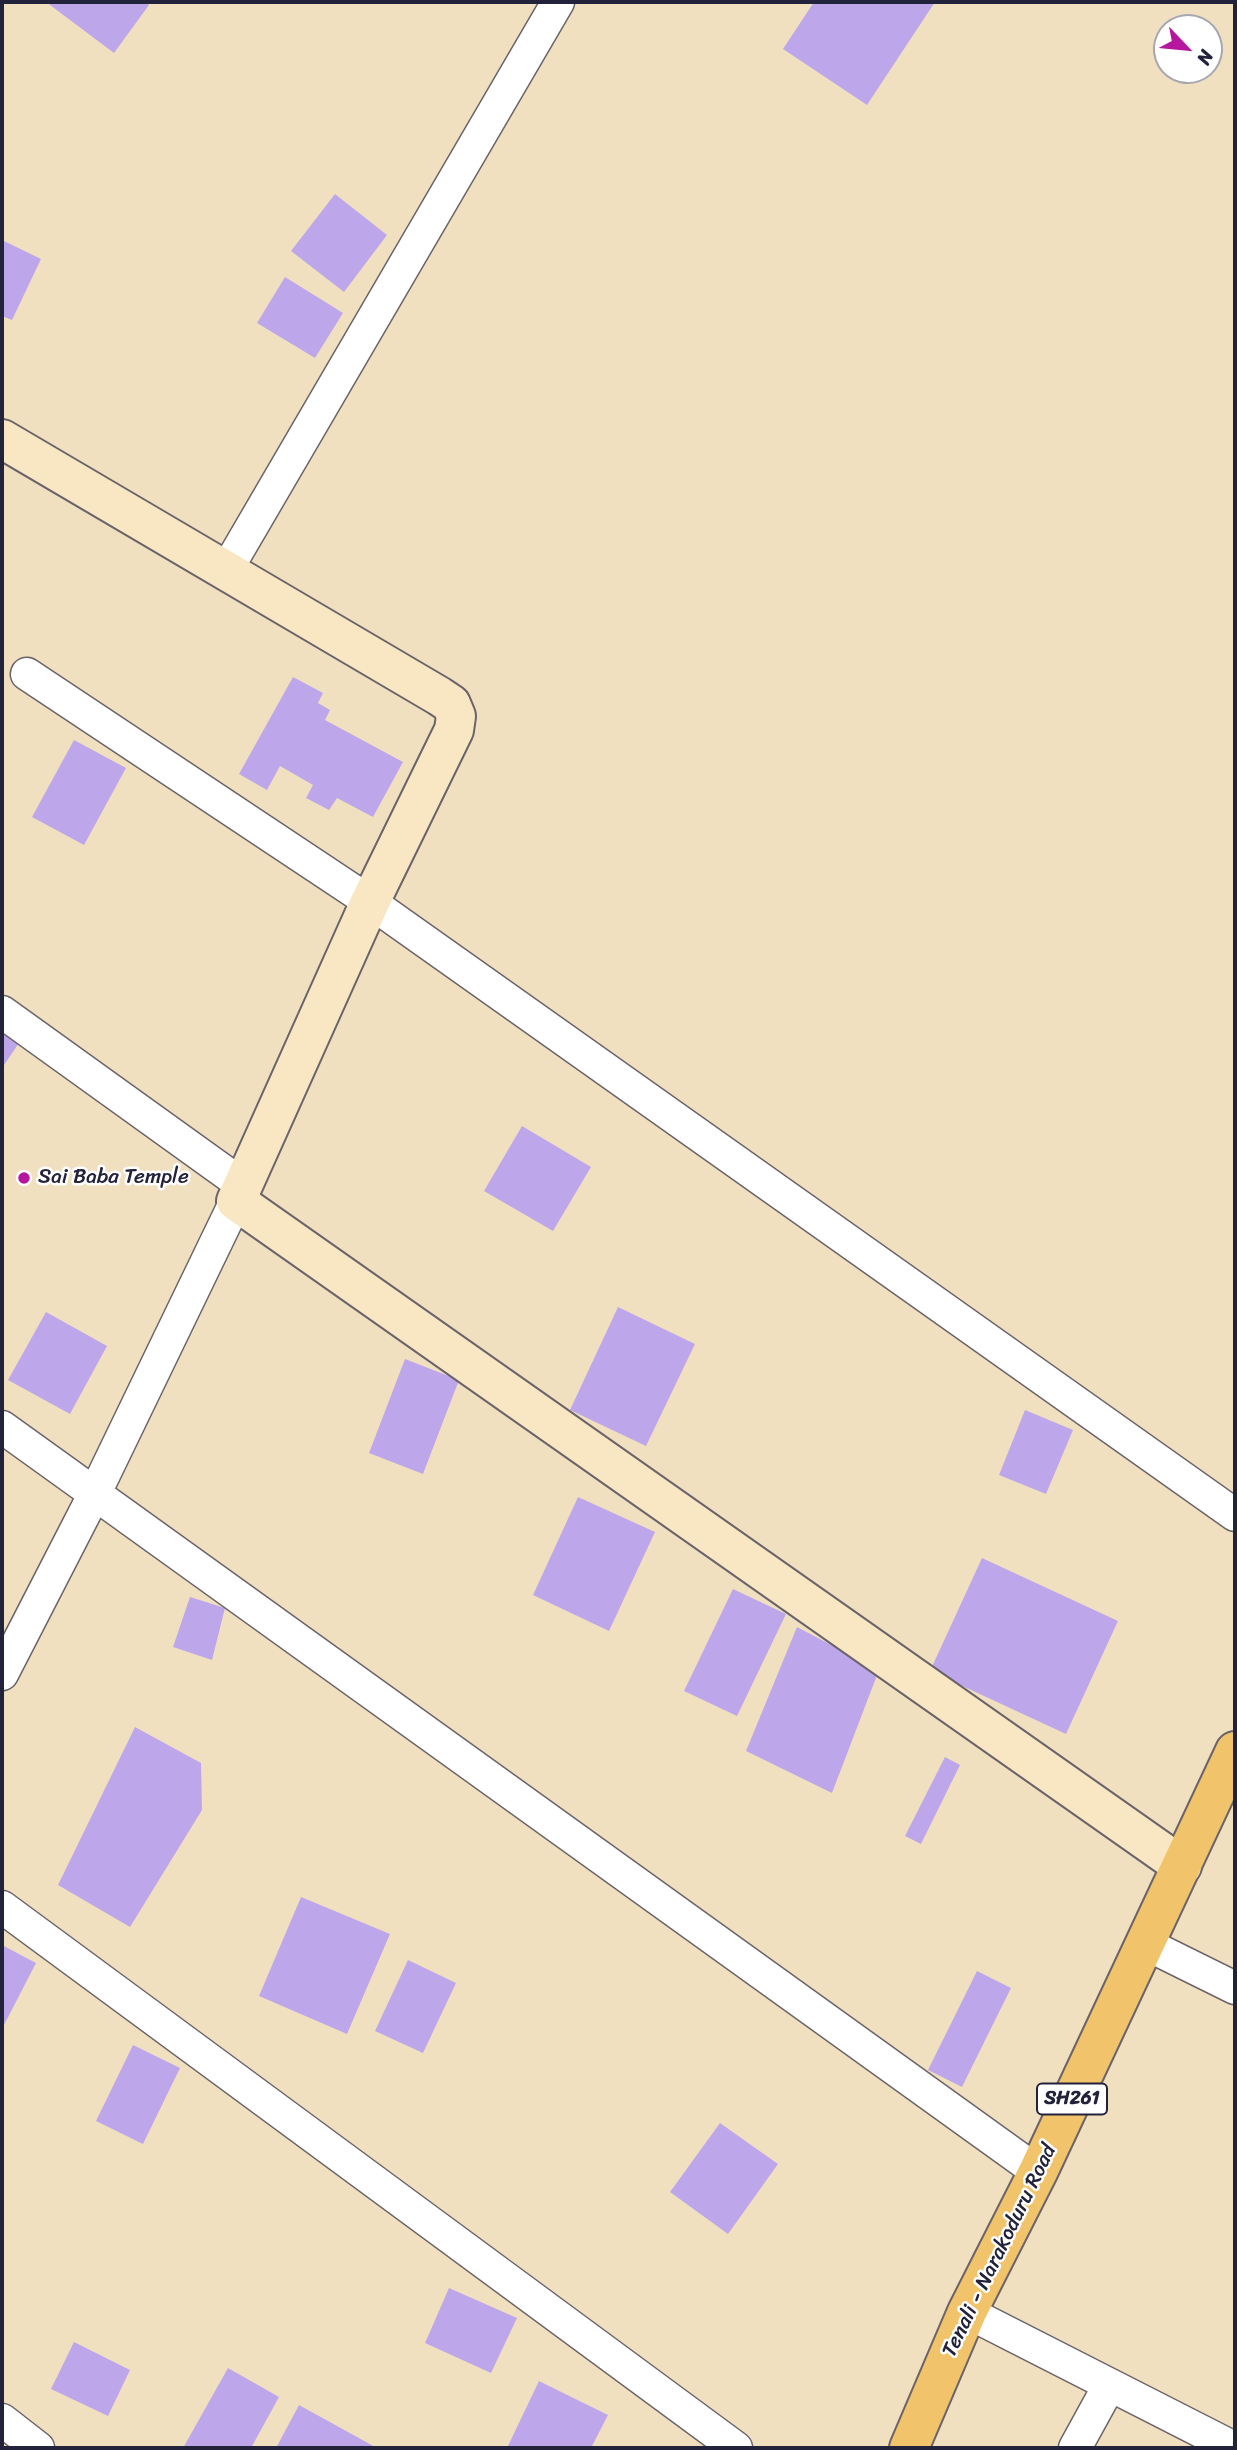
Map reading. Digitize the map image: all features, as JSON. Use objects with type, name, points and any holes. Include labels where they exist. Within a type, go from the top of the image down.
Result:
[{"type":"main road","name":"Tenali - Narakoduru Road","points":[[909,2448],[967,2312],[1038,2172],[1235,1751]]},
{"type":"street","points":[[227,569],[558,2]]},
{"type":"street","points":[[2,439],[227,569],[451,704],[456,716],[454,730],[370,902],[240,1194],[95,1493],[2,1674]]},
{"type":"street","points":[[27,674],[370,902],[1235,1515]]},
{"type":"street","points":[[2,1012],[240,1194],[1182,1867]]},
{"type":"street","points":[[2,1427],[1038,2172]]},
{"type":"street","points":[[2,1907],[736,2448]]},
{"type":"street","points":[[1144,1943],[1235,1988]]},
{"type":"street","points":[[967,2312],[1234,2448]]},
{"type":"street","points":[[1075,2448],[1109,2386]]},
{"type":"street","points":[[2,2420],[38,2448]]},
{"type":"building","points":[[46,2],[145,2],[149,5],[114,53]]},
{"type":"building","points":[[814,2],[935,2],[867,105],[783,49]]},
{"type":"building","points":[[335,194],[387,235],[344,292],[291,251]]},
{"type":"building","points":[[4,241],[41,259],[12,320],[2,316]]},
{"type":"building","points":[[285,277],[343,313],[315,358],[257,323]]},
{"type":"building","points":[[293,677],[323,693],[318,703],[330,710],[325,720],[403,762],[373,817],[337,798],[329,810],[306,798],[313,785],[280,766],[267,790],[239,774]]},
{"type":"building","points":[[74,740],[126,768],[84,845],[32,817]]},
{"type":"building","points":[[2,1027],[21,1040],[2,1068]]},
{"type":"building","points":[[522,1126],[591,1167],[553,1231],[484,1191]]},
{"type":"building","points":[[618,1307],[695,1344],[646,1446],[570,1410]]},
{"type":"building","points":[[46,1312],[107,1346],[70,1414],[8,1380]]},
{"type":"building","points":[[405,1359],[459,1380],[423,1474],[369,1453]]},
{"type":"building","points":[[1025,1410],[1073,1430],[1046,1494],[999,1475]]},
{"type":"building","points":[[578,1497],[655,1532],[609,1631],[533,1595]]},
{"type":"building","points":[[982,1558],[1118,1621],[1066,1734],[930,1671]]},
{"type":"building","points":[[733,1589],[786,1614],[737,1716],[684,1691]]},
{"type":"building","points":[[190,1597],[225,1608],[212,1660],[173,1647]]},
{"type":"building","points":[[797,1627],[879,1670],[832,1793],[746,1751]]},
{"type":"building","points":[[135,1727],[201,1763],[202,1810],[130,1927],[58,1885]]},
{"type":"building","points":[[945,1757],[960,1765],[921,1844],[905,1836]]},
{"type":"building","points":[[301,1897],[390,1934],[347,2034],[259,1996]]},
{"type":"building","points":[[2,1945],[36,1963],[4,2025],[2,2024]]},
{"type":"building","points":[[408,1960],[456,1983],[423,2053],[375,2031]]},
{"type":"building","points":[[977,1971],[1011,1988],[962,2087],[928,2070]]},
{"type":"building","points":[[133,2045],[180,2068],[143,2144],[96,2121]]},
{"type":"building","points":[[720,2123],[778,2164],[728,2234],[670,2192]]},
{"type":"building","points":[[449,2288],[517,2318],[491,2373],[425,2343]]},
{"type":"building","points":[[74,2342],[130,2370],[108,2416],[51,2389]]},
{"type":"building","points":[[228,2368],[279,2397],[251,2448],[183,2448]]},
{"type":"building","points":[[539,2381],[608,2415],[591,2448],[507,2448]]},
{"type":"building","points":[[299,2405],[377,2448],[276,2448]]},
{"type":"place","name":"Sai Baba Temple","points":[[24,1178]]}]
